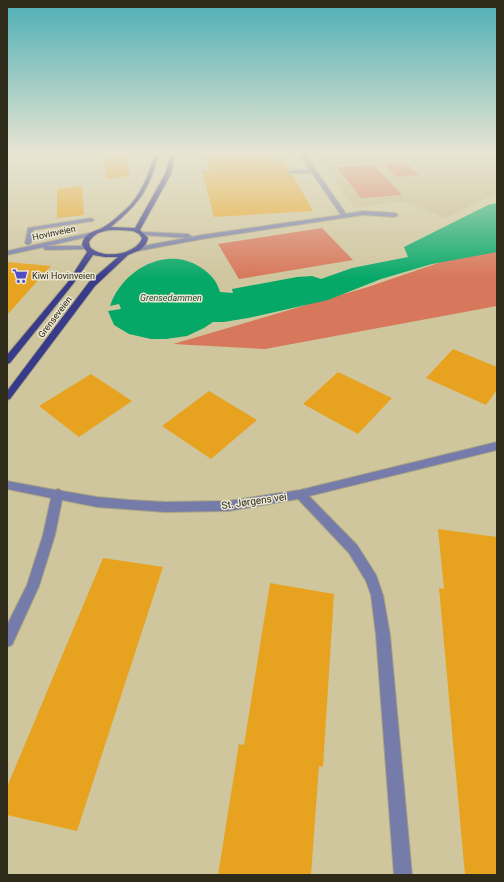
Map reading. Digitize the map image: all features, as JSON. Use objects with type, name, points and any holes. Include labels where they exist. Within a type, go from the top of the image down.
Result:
[{"type":"main road","points":[[94,234],[105,229],[134,204],[140,195]]},
{"type":"main road","points":[[137,230],[156,195]]},
{"type":"main road","points":[[89,250],[107,255],[126,254],[138,248],[145,241],[144,234],[137,230],[122,228],[105,229]]},
{"type":"main road","name":"Grenseveien","points":[[7,361],[71,283],[89,250],[85,245],[86,241],[94,234]]},
{"type":"main road","name":"Grenseveien","points":[[7,397],[92,284],[100,275],[126,254]]},
{"type":"street","points":[[330,195],[345,216]]},
{"type":"street","points":[[138,248],[363,213],[395,215]]},
{"type":"street","points":[[28,243],[30,229],[90,220]]},
{"type":"street","name":"Hovinveien","points":[[7,253],[94,234]]},
{"type":"street","points":[[144,234],[202,237]]},
{"type":"street","name":"Hovinveien","points":[[18,250],[89,250]]},
{"type":"street","name":"St. Jørgens vei","points":[[7,485],[58,493],[97,502],[166,507],[228,506],[300,494],[497,446]]},
{"type":"street","points":[[7,640],[33,586],[48,535],[58,493]]},
{"type":"street","points":[[300,494],[352,549],[372,579],[377,595],[383,635],[403,875]]},
{"type":"shaded area","points":[[346,195],[493,195],[445,218],[402,201],[355,208]]},
{"type":"shaded area","points":[[359,195],[400,195],[361,198]]},
{"type":"shaded area","points":[[322,228],[353,260],[239,279],[218,244]]},
{"type":"shaded area","points":[[497,240],[497,306],[265,349],[173,344],[368,287],[441,262],[480,243]]},
{"type":"water","name":"Grensedammen","points":[[497,203],[497,252],[432,264],[381,279],[328,300],[248,318],[224,322],[213,322],[187,336],[166,339],[151,339],[129,334],[114,325],[108,311],[121,309],[119,304],[110,306],[116,293],[124,282],[135,272],[160,260],[173,259],[187,261],[200,267],[213,278],[220,292],[233,293],[232,289],[297,277],[312,276],[321,279],[352,268],[408,257],[404,247],[488,205]]},
{"type":"building","points":[[57,195],[83,195],[84,215],[57,218]]},
{"type":"building","points":[[208,195],[304,195],[313,211],[214,217]]},
{"type":"building","points":[[7,262],[51,266],[7,315]]},
{"type":"building","points":[[453,349],[497,367],[497,390],[486,405],[426,378]]},
{"type":"building","points":[[338,372],[392,398],[358,434],[303,404]]},
{"type":"building","points":[[91,374],[132,401],[79,437],[39,406]]},
{"type":"building","points":[[209,391],[257,420],[211,459],[162,426]]},
{"type":"building","points":[[438,529],[497,537],[497,875],[465,875],[439,588],[444,589]]},
{"type":"building","points":[[103,558],[163,567],[77,831],[7,815],[7,787]]},
{"type":"building","points":[[270,583],[334,594],[323,767],[319,766],[311,875],[218,875],[239,744],[244,745]]},
{"type":"place","name":"Kiwi Hovinveien","points":[[20,276]]}]
